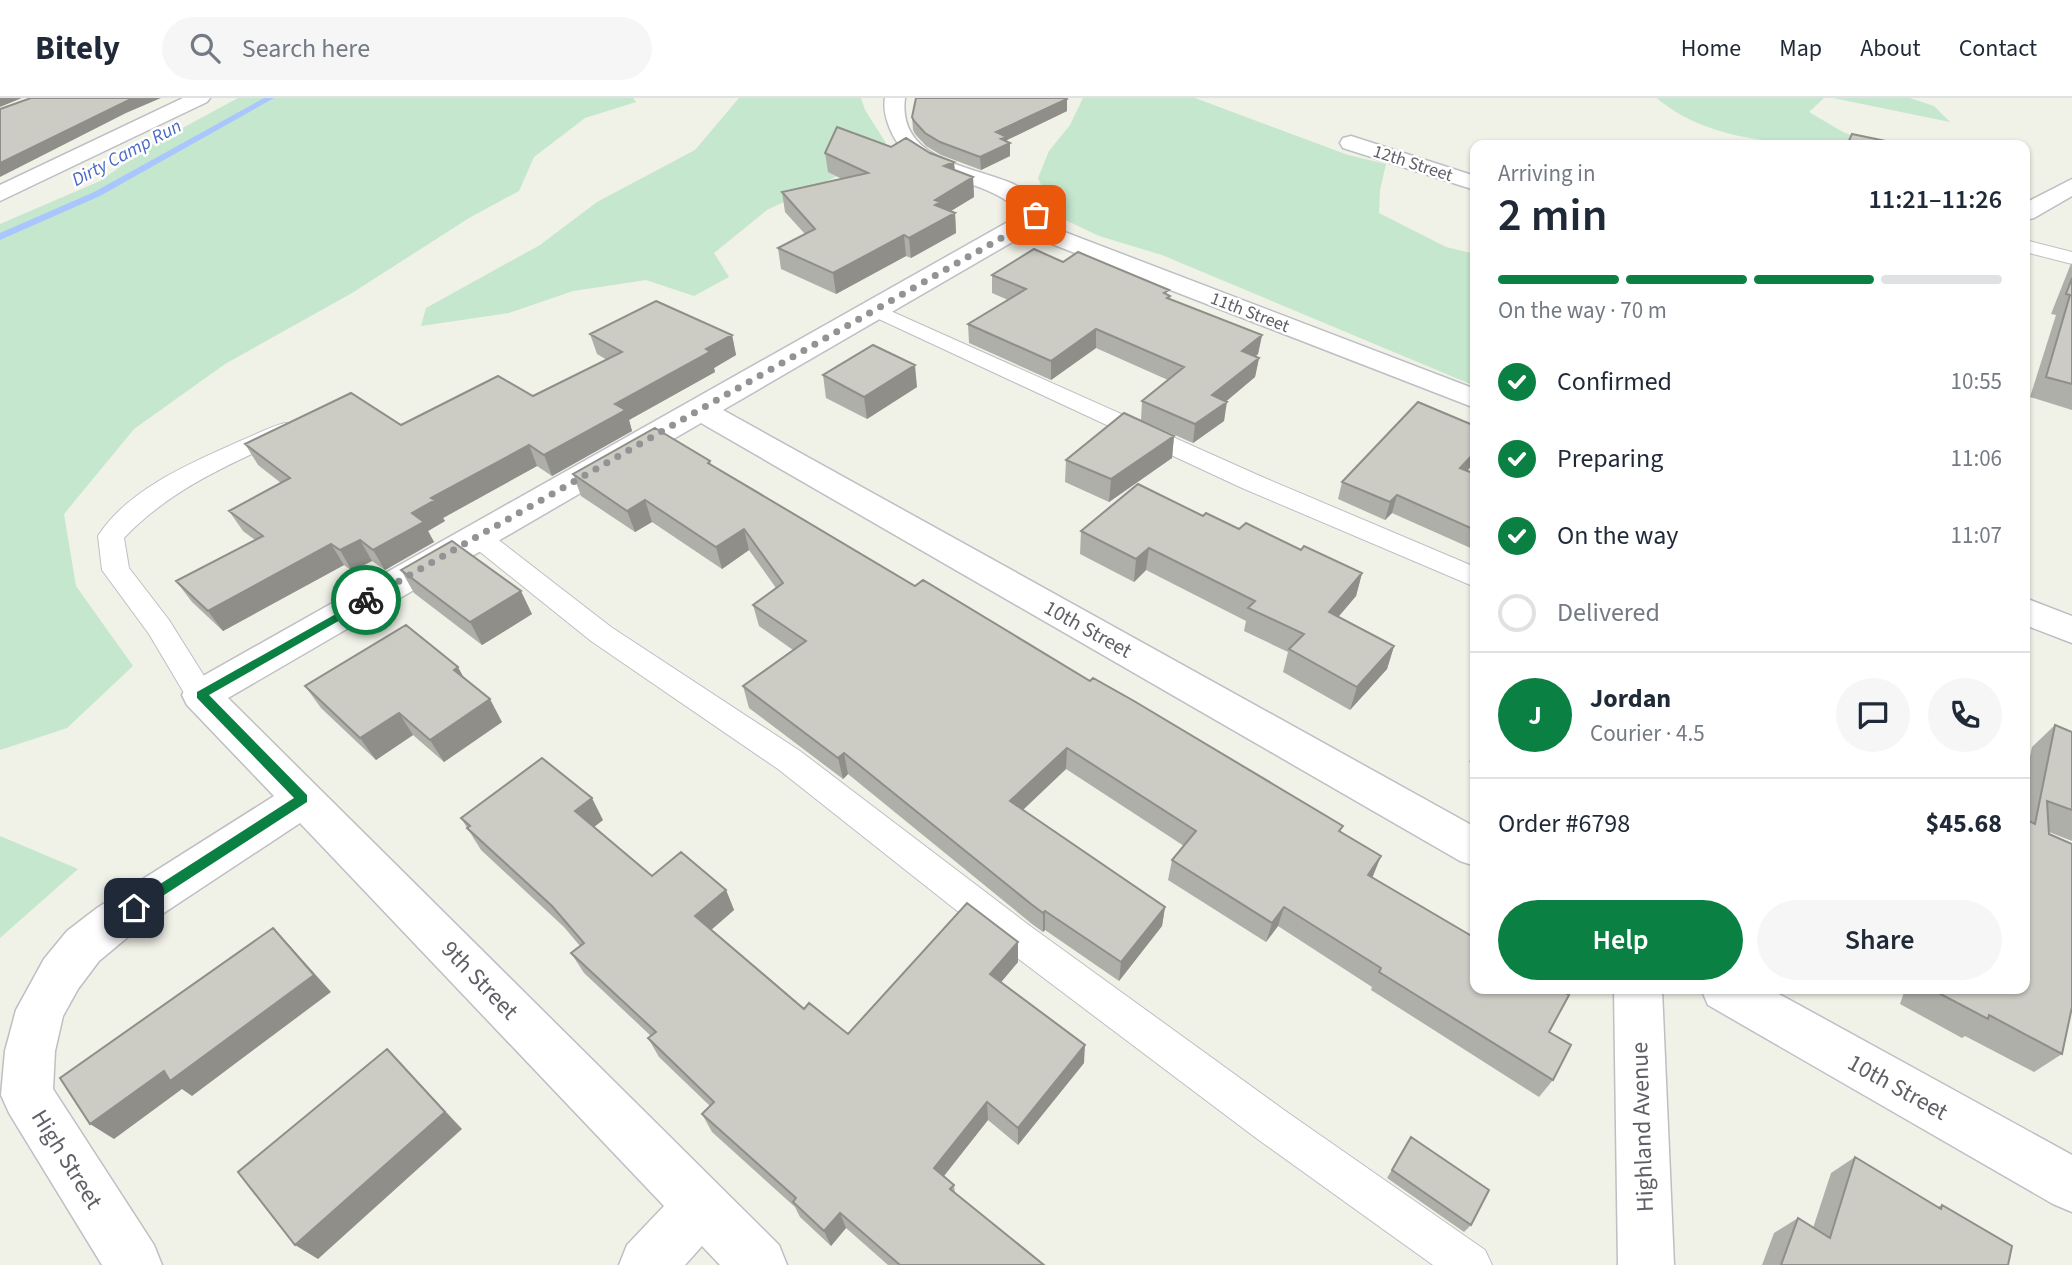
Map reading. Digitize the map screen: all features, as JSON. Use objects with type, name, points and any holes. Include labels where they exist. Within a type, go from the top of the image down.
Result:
[{"type":"street","points":[[0,194],[200,98]]},
{"type":"street","points":[[201,695],[1024,225],[1036,215],[1029,203],[1005,190],[950,171],[919,156],[900,135],[893,104],[895,98]]},
{"type":"street","name":"12th Street","points":[[1351,143],[1470,181]]},
{"type":"street","points":[[2030,210],[2072,186]]},
{"type":"street","name":"11th Street","points":[[1024,225],[1470,397]]},
{"type":"street","name":"10th Street","points":[[700,410],[1470,845]]},
{"type":"street","points":[[2030,613],[2072,630]]},
{"type":"street","name":"9th Street","points":[[201,695],[759,1265]]},
{"type":"street","name":"High Street","points":[[134,1265],[27,1095],[30,1051],[40,1010],[61,974],[83,946],[113,922],[303,799]]},
{"type":"street","name":"Highland Avenue","points":[[1638,994],[1646,1265]]},
{"type":"street","name":"10th Street","points":[[1734,994],[2072,1185]]},
{"type":"street","points":[[647,1265],[701,1206]]},
{"type":"lane","points":[[2030,247],[2072,258]]},
{"type":"lane","points":[[875,310],[1251,482],[1470,576]]},
{"type":"lane","points":[[201,695],[159,627],[116,570],[111,536],[130,513],[180,480],[310,418]]},
{"type":"lane","points":[[478,537],[601,634],[789,760],[1017,937],[1270,1124],[1470,1265]]},
{"type":"green space","points":[[238,98],[633,98],[636,102],[585,118],[534,157],[519,191],[469,218],[352,293],[225,364],[134,429],[64,514],[76,586],[133,666],[67,728],[0,750],[0,224],[100,181],[151,145]]},
{"type":"green space","points":[[739,98],[861,98],[865,110],[886,143],[854,168],[767,210],[714,253],[729,277],[694,296],[646,280],[573,291],[509,313],[421,326],[426,308],[540,245],[597,202],[695,150]]},
{"type":"green space","points":[[1083,98],[1195,98],[1348,155],[1386,164],[1380,190],[1379,213],[1446,247],[1470,253],[1470,384],[1162,255],[1099,236],[1055,215],[1038,178],[1049,151],[1070,125]]},
{"type":"green space","points":[[1657,98],[1824,98],[1809,112],[1843,132],[1863,140],[1761,140],[1705,126],[1680,114]]},
{"type":"green space","points":[[1833,98],[1910,98],[1934,106],[1950,122]]},
{"type":"green space","points":[[0,836],[78,869],[0,938]]},
{"type":"building","points":[[31,98],[133,98],[0,163],[0,109]]},
{"type":"building","points":[[916,98],[1067,99],[996,132],[1007,137],[1001,139],[1010,143],[980,157],[940,142],[925,133],[912,117]]},
{"type":"building","points":[[837,127],[891,147],[906,138],[930,153],[954,162],[944,166],[973,177],[935,200],[940,202],[935,205],[955,213],[909,238],[904,235],[833,273],[778,248],[815,229],[782,192],[868,173],[825,153]]},
{"type":"building","points":[[1852,134],[1881,140],[1849,140]]},
{"type":"building","points":[[1034,249],[1063,262],[1078,252],[1169,290],[1164,293],[1170,296],[1167,298],[1262,335],[1242,351],[1259,358],[1212,395],[1227,402],[1195,424],[1142,401],[1184,367],[1096,329],[1051,361],[968,324],[1026,289],[992,275]]},
{"type":"building","points":[[2072,278],[2072,384],[2046,377],[2070,295],[2066,294]]},
{"type":"building","points":[[656,301],[732,335],[706,349],[710,352],[615,404],[626,410],[544,455],[529,445],[431,498],[435,500],[412,513],[424,522],[373,550],[360,540],[340,550],[331,544],[208,611],[176,581],[263,536],[229,511],[290,478],[245,444],[351,393],[401,425],[498,376],[533,396],[622,352],[590,334]]},
{"type":"building","points":[[873,345],[915,365],[864,397],[823,375]]},
{"type":"building","points":[[1418,402],[1470,424],[1470,457],[1460,468],[1470,472],[1470,528],[1397,495],[1390,502],[1342,482]]},
{"type":"building","points":[[1124,413],[1174,436],[1111,479],[1066,460]]},
{"type":"building","points":[[655,428],[710,461],[708,463],[915,586],[923,580],[1090,681],[1093,678],[1134,701],[1343,826],[1339,831],[1381,856],[1368,875],[1470,935],[1470,994],[1569,995],[1549,1032],[1571,1045],[1553,1080],[1379,972],[1381,968],[1284,907],[1272,923],[1172,860],[1196,831],[1067,748],[1010,801],[1165,907],[1121,962],[1045,911],[1043,913],[844,753],[838,758],[743,686],[806,641],[753,605],[783,583],[744,529],[716,547],[645,500],[627,511],[573,474]]},
{"type":"building","points":[[1138,484],[1203,516],[1206,513],[1239,529],[1246,523],[1301,550],[1304,546],[1362,573],[1329,612],[1394,646],[1357,687],[1289,649],[1304,634],[1248,608],[1255,601],[1149,548],[1136,559],[1081,531]]},
{"type":"building","points":[[452,541],[521,591],[470,622],[401,570]]},
{"type":"building","points":[[406,625],[458,667],[454,670],[490,699],[430,740],[399,713],[360,738],[305,686]]},
{"type":"building","points":[[2055,725],[2072,732],[2072,810],[2047,801],[2049,834],[2072,844],[2072,1007],[2062,1054],[1989,1015],[1988,1019],[1940,994],[2030,994],[2030,822],[2035,824]]},
{"type":"building","points":[[542,758],[592,798],[575,811],[652,876],[681,852],[726,890],[695,916],[804,1009],[809,1003],[848,1034],[967,903],[1018,942],[990,974],[1085,1045],[1018,1128],[987,1102],[934,1168],[954,1185],[950,1189],[1044,1265],[900,1265],[840,1213],[824,1231],[793,1202],[796,1198],[702,1114],[714,1102],[648,1038],[656,1032],[571,953],[584,943],[552,906],[467,828],[470,826],[461,818]]},
{"type":"building","points":[[273,928],[314,975],[170,1081],[164,1071],[90,1124],[60,1078]]},
{"type":"building","points":[[387,1049],[445,1112],[295,1245],[238,1172]]},
{"type":"building","points":[[1411,1137],[1489,1190],[1471,1225],[1392,1170]]},
{"type":"building","points":[[1855,1157],[1941,1209],[1942,1205],[2012,1246],[2008,1265],[1781,1265],[1798,1218],[1830,1238]]},
{"type":"waterway","name":"Dirty Camp Run","points":[[0,237],[97,194],[270,98]]},
{"type":"way so far","points":[[366,600],[1024,225],[1036,215]]},
{"type":"route","points":[[134,908],[303,799],[201,695],[366,600]]}]
